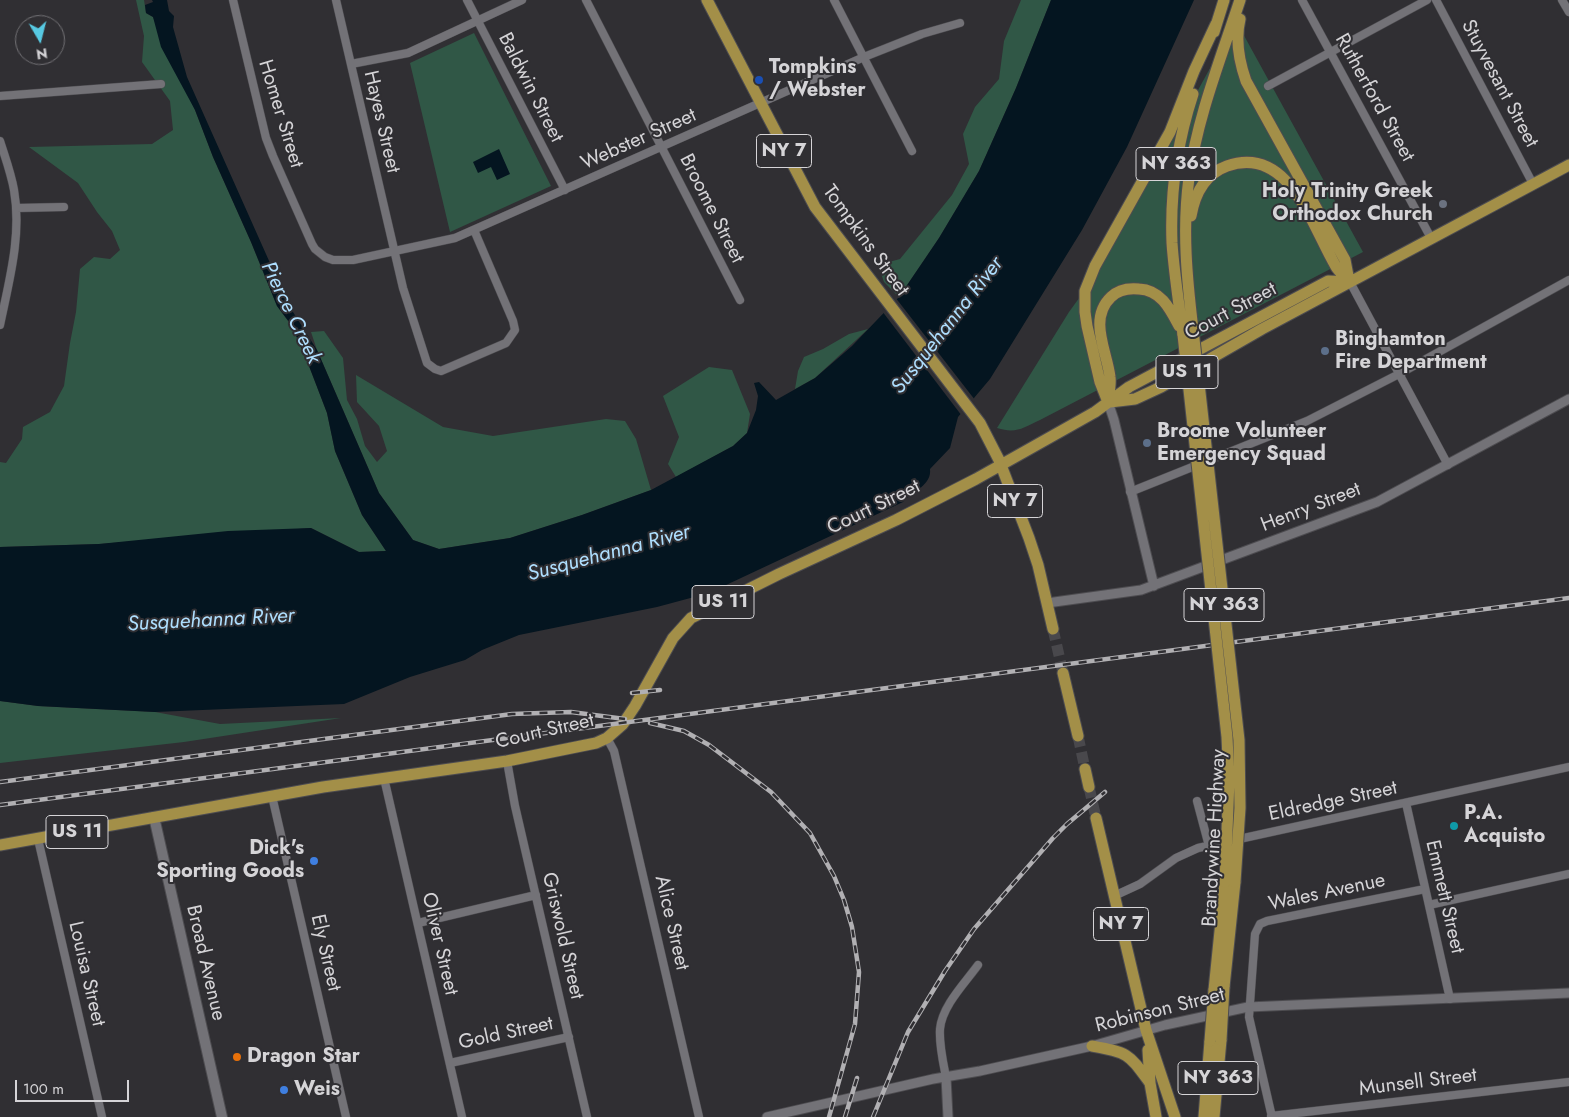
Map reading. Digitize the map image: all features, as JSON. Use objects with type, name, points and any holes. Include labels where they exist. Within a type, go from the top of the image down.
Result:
[{"type":"main road","name":"Tompkins Street","points":[[707,0],[814,207],[980,424],[1001,464]]},
{"type":"main road","name":"Brandywine Highway","points":[[1204,1117],[1215,1040],[1230,882],[1240,808],[1239,740],[1188,332],[1172,244],[1173,190],[1179,146],[1224,0]]},
{"type":"main road","name":"Brandywine Highway","points":[[1188,332],[1185,212],[1192,157],[1240,0]]},
{"type":"main road","points":[[1244,0],[1238,29],[1238,46],[1241,67],[1246,81],[1345,260],[1350,282]]},
{"type":"main road","points":[[1108,402],[1100,382],[1087,326],[1085,291],[1095,266],[1170,132],[1194,71],[1216,24]]},
{"type":"main road","points":[[1187,281],[1189,226],[1196,195],[1204,182],[1215,172],[1230,165],[1247,162],[1267,166],[1287,181],[1295,191],[1336,267],[1350,282]]},
{"type":"main road","name":"Court Street","points":[[0,845],[272,796],[507,761],[588,746],[607,738],[618,729],[630,714],[673,638],[691,618],[779,574],[896,520],[1095,412],[1129,387],[1328,281],[1350,282],[1569,165]]},
{"type":"main road","points":[[1108,402],[1111,379],[1098,322],[1100,311],[1110,298],[1120,291],[1127,290],[1142,289],[1154,293],[1169,307],[1188,332]]},
{"type":"main road","name":"NY 7","points":[[1001,464],[1036,558],[1053,629]]},
{"type":"main road","points":[[1063,673],[1078,736]]},
{"type":"main road","points":[[1085,768],[1089,787]]},
{"type":"main road","name":"Broad Avenue","points":[[154,817],[222,1117]]},
{"type":"main road","name":"NY 7","points":[[1096,818],[1146,1030],[1175,1117]]},
{"type":"main road","name":"NY 7","points":[[1146,1030],[1150,1083],[1156,1117]]},
{"type":"main road","name":"Brandywine Highway","points":[[1214,1117],[1215,1040]]},
{"type":"main road","points":[[1092,1046],[1118,1051],[1128,1056],[1150,1083]]},
{"type":"street","name":"Homer Street","points":[[233,0],[272,156],[312,244],[325,257]]},
{"type":"street","name":"Hayes Street","points":[[336,0],[403,288],[426,363],[434,370],[441,370],[506,343],[514,330],[513,320],[474,230]]},
{"type":"street","name":"Baldwin Street","points":[[467,0],[565,190]]},
{"type":"street","points":[[351,64],[402,55],[522,0]]},
{"type":"street","name":"Broome Street","points":[[586,0],[740,300]]},
{"type":"street","points":[[834,0],[912,151]]},
{"type":"street","name":"Rutherford Street","points":[[1302,0],[1432,238]]},
{"type":"street","points":[[1268,86],[1427,0]]},
{"type":"street","name":"Stuyvesant Street","points":[[1436,0],[1533,184]]},
{"type":"street","points":[[1562,0],[1569,12]]},
{"type":"street","name":"Webster Street","points":[[325,257],[333,260],[353,260],[455,238],[864,57],[922,34],[960,24]]},
{"type":"street","points":[[0,96],[161,84]]},
{"type":"street","points":[[0,141],[11,178],[16,208],[16,233],[12,269],[0,325]]},
{"type":"street","points":[[16,208],[64,206]]},
{"type":"street","points":[[1130,492],[1307,421],[1400,374],[1569,280]]},
{"type":"street","points":[[1350,282],[1448,465]]},
{"type":"street","name":"Henry Street","points":[[1047,603],[1135,591],[1154,586],[1377,502],[1569,399]]},
{"type":"street","points":[[1108,402],[1154,586]]},
{"type":"street","name":"Alice Street","points":[[607,738],[614,751],[699,1117]]},
{"type":"street","name":"Griswold Street","points":[[507,761],[515,806],[587,1117]]},
{"type":"street","name":"Eldredge Street","points":[[1114,896],[1140,884],[1186,853],[1209,846],[1569,767]]},
{"type":"street","name":"Oliver Street","points":[[384,778],[462,1117]]},
{"type":"street","name":"Ely Street","points":[[272,796],[346,1117]]},
{"type":"street","points":[[1197,801],[1209,846]]},
{"type":"street","name":"Emmett Street","points":[[1406,803],[1450,999]]},
{"type":"street","name":"Louisa Street","points":[[38,839],[102,1117]]},
{"type":"street","points":[[1429,905],[1569,874]]},
{"type":"street","name":"Wales Avenue","points":[[1248,1007],[1255,934],[1260,924],[1297,914],[1425,889]]},
{"type":"street","points":[[418,923],[536,895]]},
{"type":"street","points":[[948,1117],[946,1077],[940,1041],[941,1025],[951,1002],[978,965]]},
{"type":"street","name":"Robinson Street","points":[[767,1117],[1092,1046],[1200,1016],[1248,1007],[1569,993]]},
{"type":"street","points":[[1248,1007],[1272,1117]]},
{"type":"street","name":"Gold Street","points":[[450,1063],[569,1037]]},
{"type":"street","name":"Munsell Street","points":[[1272,1117],[1569,1082]]},
{"type":"green space","points":[[136,0],[144,0],[146,13],[153,17],[195,110],[213,157],[277,306],[292,326],[309,366],[327,413],[335,451],[362,515],[386,551],[359,552],[311,528],[99,544],[0,547],[0,462],[6,463],[22,439],[23,427],[50,412],[64,386],[76,312],[80,269],[94,257],[110,259],[120,250],[112,231],[78,183],[29,147],[152,144],[173,130],[170,101],[142,62],[144,36]]},
{"type":"green space","points":[[1021,0],[1051,0],[1016,88],[979,171],[939,238],[899,297],[884,282],[878,265],[900,259],[952,195],[969,164],[963,134],[975,107],[999,79],[1004,41]]},
{"type":"green space","points":[[1236,21],[1363,252],[1029,425],[1014,430],[997,428],[1069,312],[1098,272]]},
{"type":"green space","points":[[474,33],[551,186],[450,232],[410,63]]},
{"type":"green space","points":[[868,329],[815,378],[795,389],[798,371],[804,357],[823,349],[849,334]]},
{"type":"green space","points":[[324,331],[343,358],[347,400],[357,419],[365,446],[377,462],[387,451],[379,426],[357,402],[356,375],[443,427],[493,436],[606,419],[625,421],[636,439],[651,490],[510,538],[439,549],[413,540],[379,493],[317,350],[311,332]]},
{"type":"green space","points":[[709,367],[732,370],[750,414],[747,433],[733,446],[676,477],[668,464],[679,437],[663,396]]},
{"type":"green space","points":[[0,701],[38,706],[155,712],[220,724],[341,718],[184,742],[0,763]]},
{"type":"water","points":[[152,0],[167,0],[169,11],[174,16],[173,27],[187,77],[293,312],[317,350],[379,493],[413,540],[439,549],[510,538],[582,515],[651,490],[733,446],[747,433],[756,410],[758,396],[754,383],[759,382],[776,400],[815,378],[852,346],[899,297],[939,238],[979,171],[1016,88],[1051,0],[1194,0],[1127,147],[1082,230],[990,379],[958,417],[950,448],[930,469],[930,475],[925,484],[903,502],[709,593],[657,607],[519,635],[482,650],[465,660],[410,677],[344,704],[155,712],[38,706],[0,701],[0,547],[99,544],[228,531],[311,528],[359,552],[386,551],[362,515],[335,451],[327,413],[292,326],[277,306],[213,157],[195,110],[161,47],[153,17],[146,13],[145,5],[153,2]]},
{"type":"water","points":[[499,149],[510,174],[497,180],[491,167],[478,173],[473,162]]},
{"type":"pier","points":[[895,297],[975,400],[962,416],[882,311]]},
{"type":"tunnel","points":[[1053,629],[1063,673]]},
{"type":"tunnel","points":[[1078,736],[1085,769]]},
{"type":"tunnel","points":[[1089,787],[1096,818]]},
{"type":"railway","points":[[0,805],[1569,598]]},
{"type":"railway","points":[[632,693],[660,690]]},
{"type":"railway","points":[[0,782],[512,714],[571,712],[625,719]]},
{"type":"railway","points":[[650,723],[684,731],[709,745],[771,792],[810,833],[834,876],[852,927],[859,972],[855,1024],[829,1117]]},
{"type":"railway","points":[[873,1117],[908,1032],[945,971],[974,929],[1053,838],[1105,792]]},
{"type":"railway","points":[[845,1117],[857,1078]]},
{"type":"place","name":"Tompkins / Webster","points":[[759,80]]},
{"type":"place","name":"Holy Trinity Greek Orthodox Church","points":[[1443,204]]},
{"type":"place","name":"Binghamton Fire Department","points":[[1325,351]]},
{"type":"place","name":"Broome Volunteer Emergency Squad","points":[[1147,443]]},
{"type":"place","name":"P.A. Acquisto","points":[[1454,826]]},
{"type":"place","name":"Dick's Sporting Goods","points":[[314,861]]},
{"type":"place","name":"Dragon Star","points":[[237,1057]]},
{"type":"place","name":"Weis","points":[[284,1090]]},
{"type":"water label","name":"Pierce Creek","points":[[290,313]]},
{"type":"water label","name":"Susquehanna River","points":[[948,326]]},
{"type":"water label","name":"Susquehanna River","points":[[609,554]]},
{"type":"water label","name":"Susquehanna River","points":[[211,621]]}]
